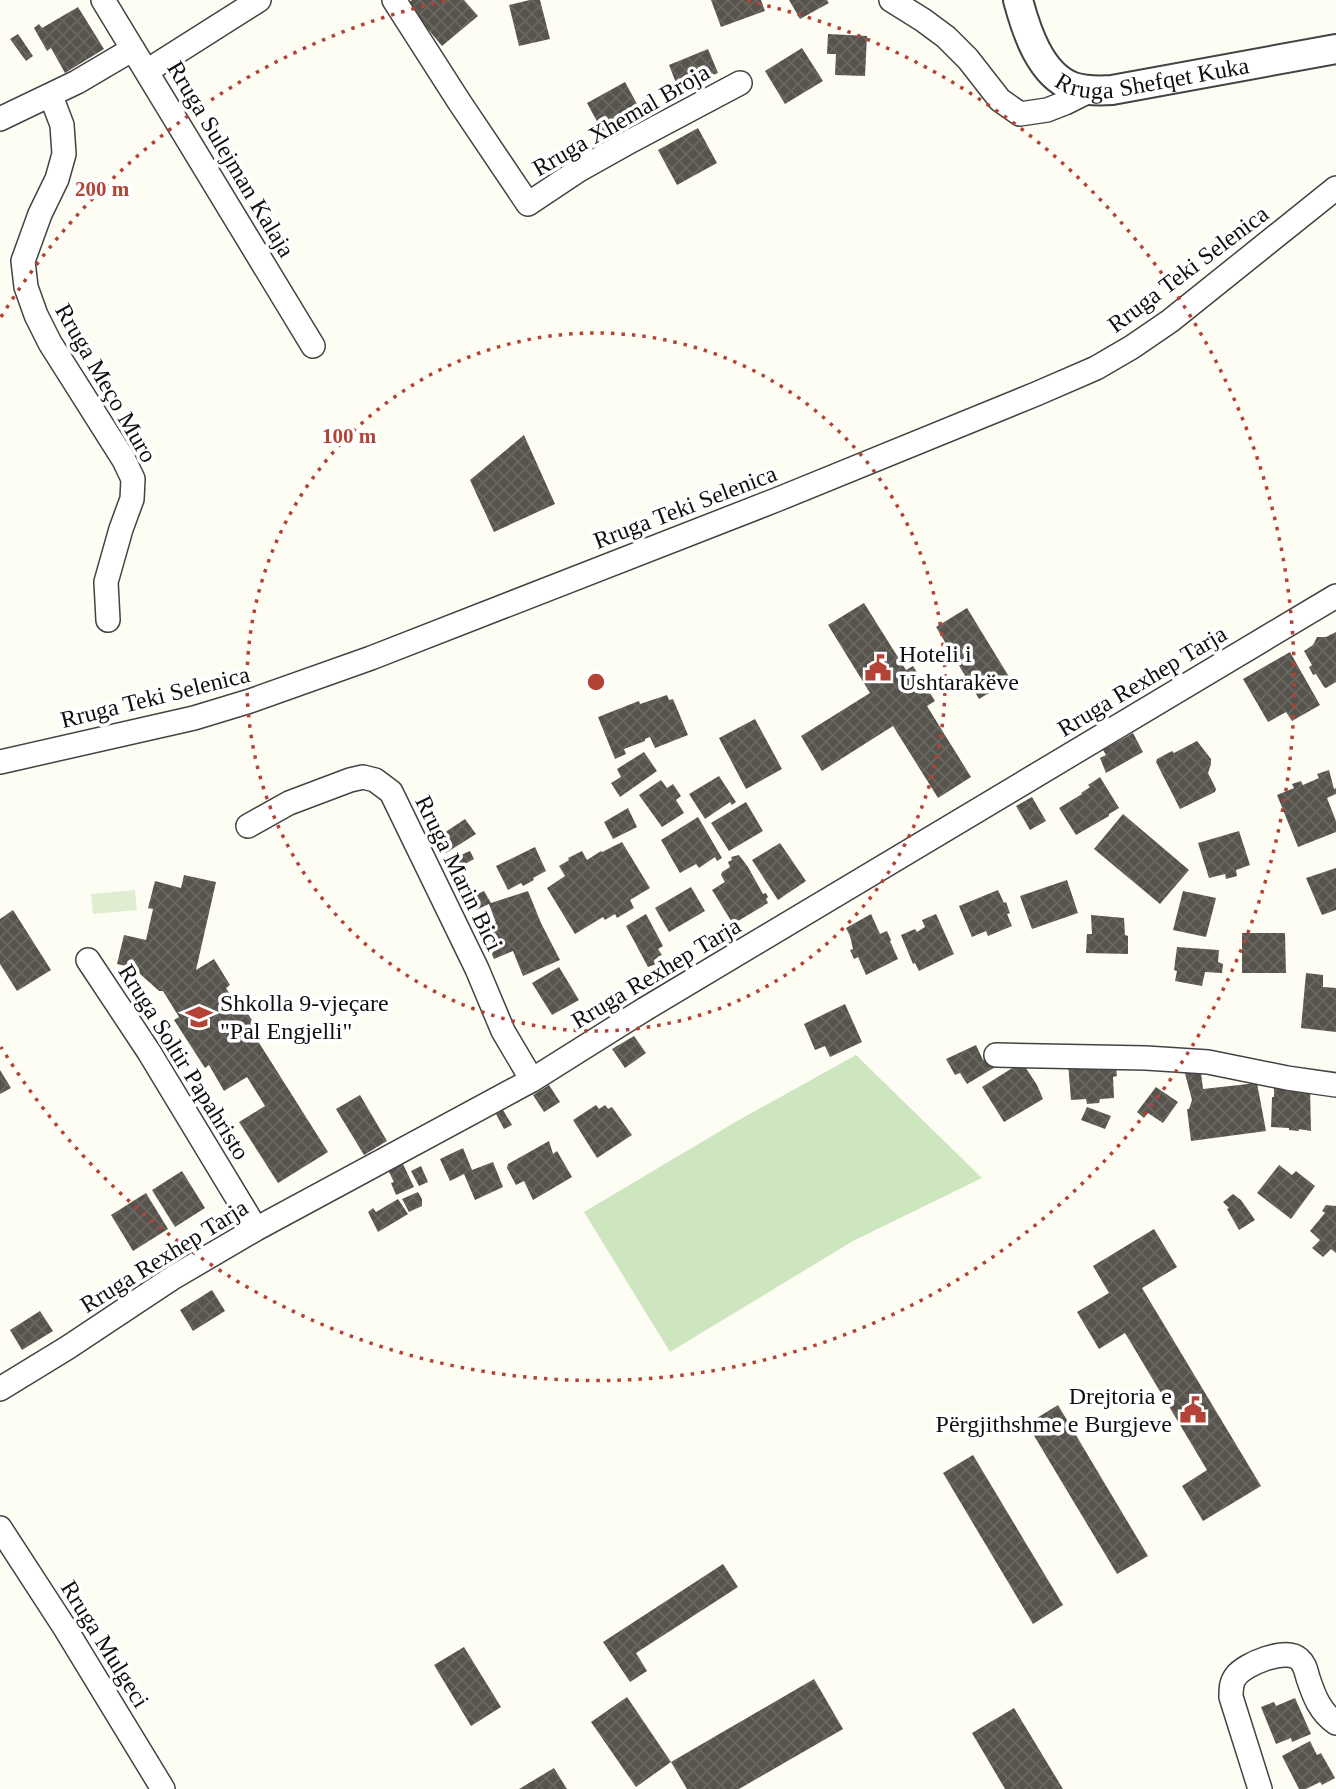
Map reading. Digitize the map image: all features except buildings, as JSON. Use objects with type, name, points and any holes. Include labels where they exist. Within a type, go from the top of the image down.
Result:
[{"type":"street","name":"Rruga Sulejman Kalaja","points":[[103,0],[313,346]]},
{"type":"street","points":[[148,71],[259,0]]},
{"type":"street","name":"Rruga Xhemal Broja","points":[[394,0],[528,204],[599,158],[740,83]]},
{"type":"street","points":[[891,0],[946,37],[968,59],[1000,100],[1020,114],[1047,110],[1089,91]]},
{"type":"street","name":"Rruga Shefqet Kuka","points":[[1018,0],[1023,18],[1044,63],[1056,77],[1071,86],[1089,91],[1112,90],[1336,49]]},
{"type":"street","points":[[0,119],[51,96],[133,48]]},
{"type":"street","name":"Rruga Meço Muro","points":[[51,96],[62,125],[64,153],[57,179],[40,214],[23,261],[26,287],[50,343],[124,460],[133,479],[132,499],[106,582],[108,620]]},
{"type":"street","name":"Rruga Teki Selenica","points":[[0,762],[194,718],[250,701],[371,658],[776,500],[1036,394],[1096,368],[1170,321],[1336,188]]},
{"type":"street","name":"Rruga Rexhep Tarja","points":[[0,1389],[174,1277],[256,1228],[531,1080],[1336,596]]},
{"type":"street","name":"Rruga Marin Bici","points":[[248,826],[289,803],[350,780],[363,777],[375,780],[391,792],[477,969],[503,1031],[531,1080]]},
{"type":"street","name":"Rruga Soltir Papahristo","points":[[88,960],[149,1052],[256,1228]]},
{"type":"street","points":[[996,1055],[1208,1062],[1250,1072],[1336,1085]]},
{"type":"street","name":"Rruga Mulgeci","points":[[0,1528],[65,1628],[163,1789]]},
{"type":"street","points":[[1260,1789],[1231,1697],[1232,1684],[1237,1675],[1246,1668],[1280,1654],[1294,1656],[1301,1660],[1322,1711],[1336,1723]]},
{"type":"green space","points":[[135,890],[137,910],[93,914],[91,894]]},
{"type":"green space","points":[[856,1055],[982,1178],[853,1241],[670,1352],[584,1212],[737,1121]]},
{"type":"place","name":"Hoteli i Ushtarakëve","points":[[878,668]]},
{"type":"place","name":"Shkolla 9-vjeçare \"Pal Engjelli\"","points":[[199,1017]]},
{"type":"place","name":"Drejtoria e Përgjithshme e Burgjeve","points":[[1193,1410]]}]
